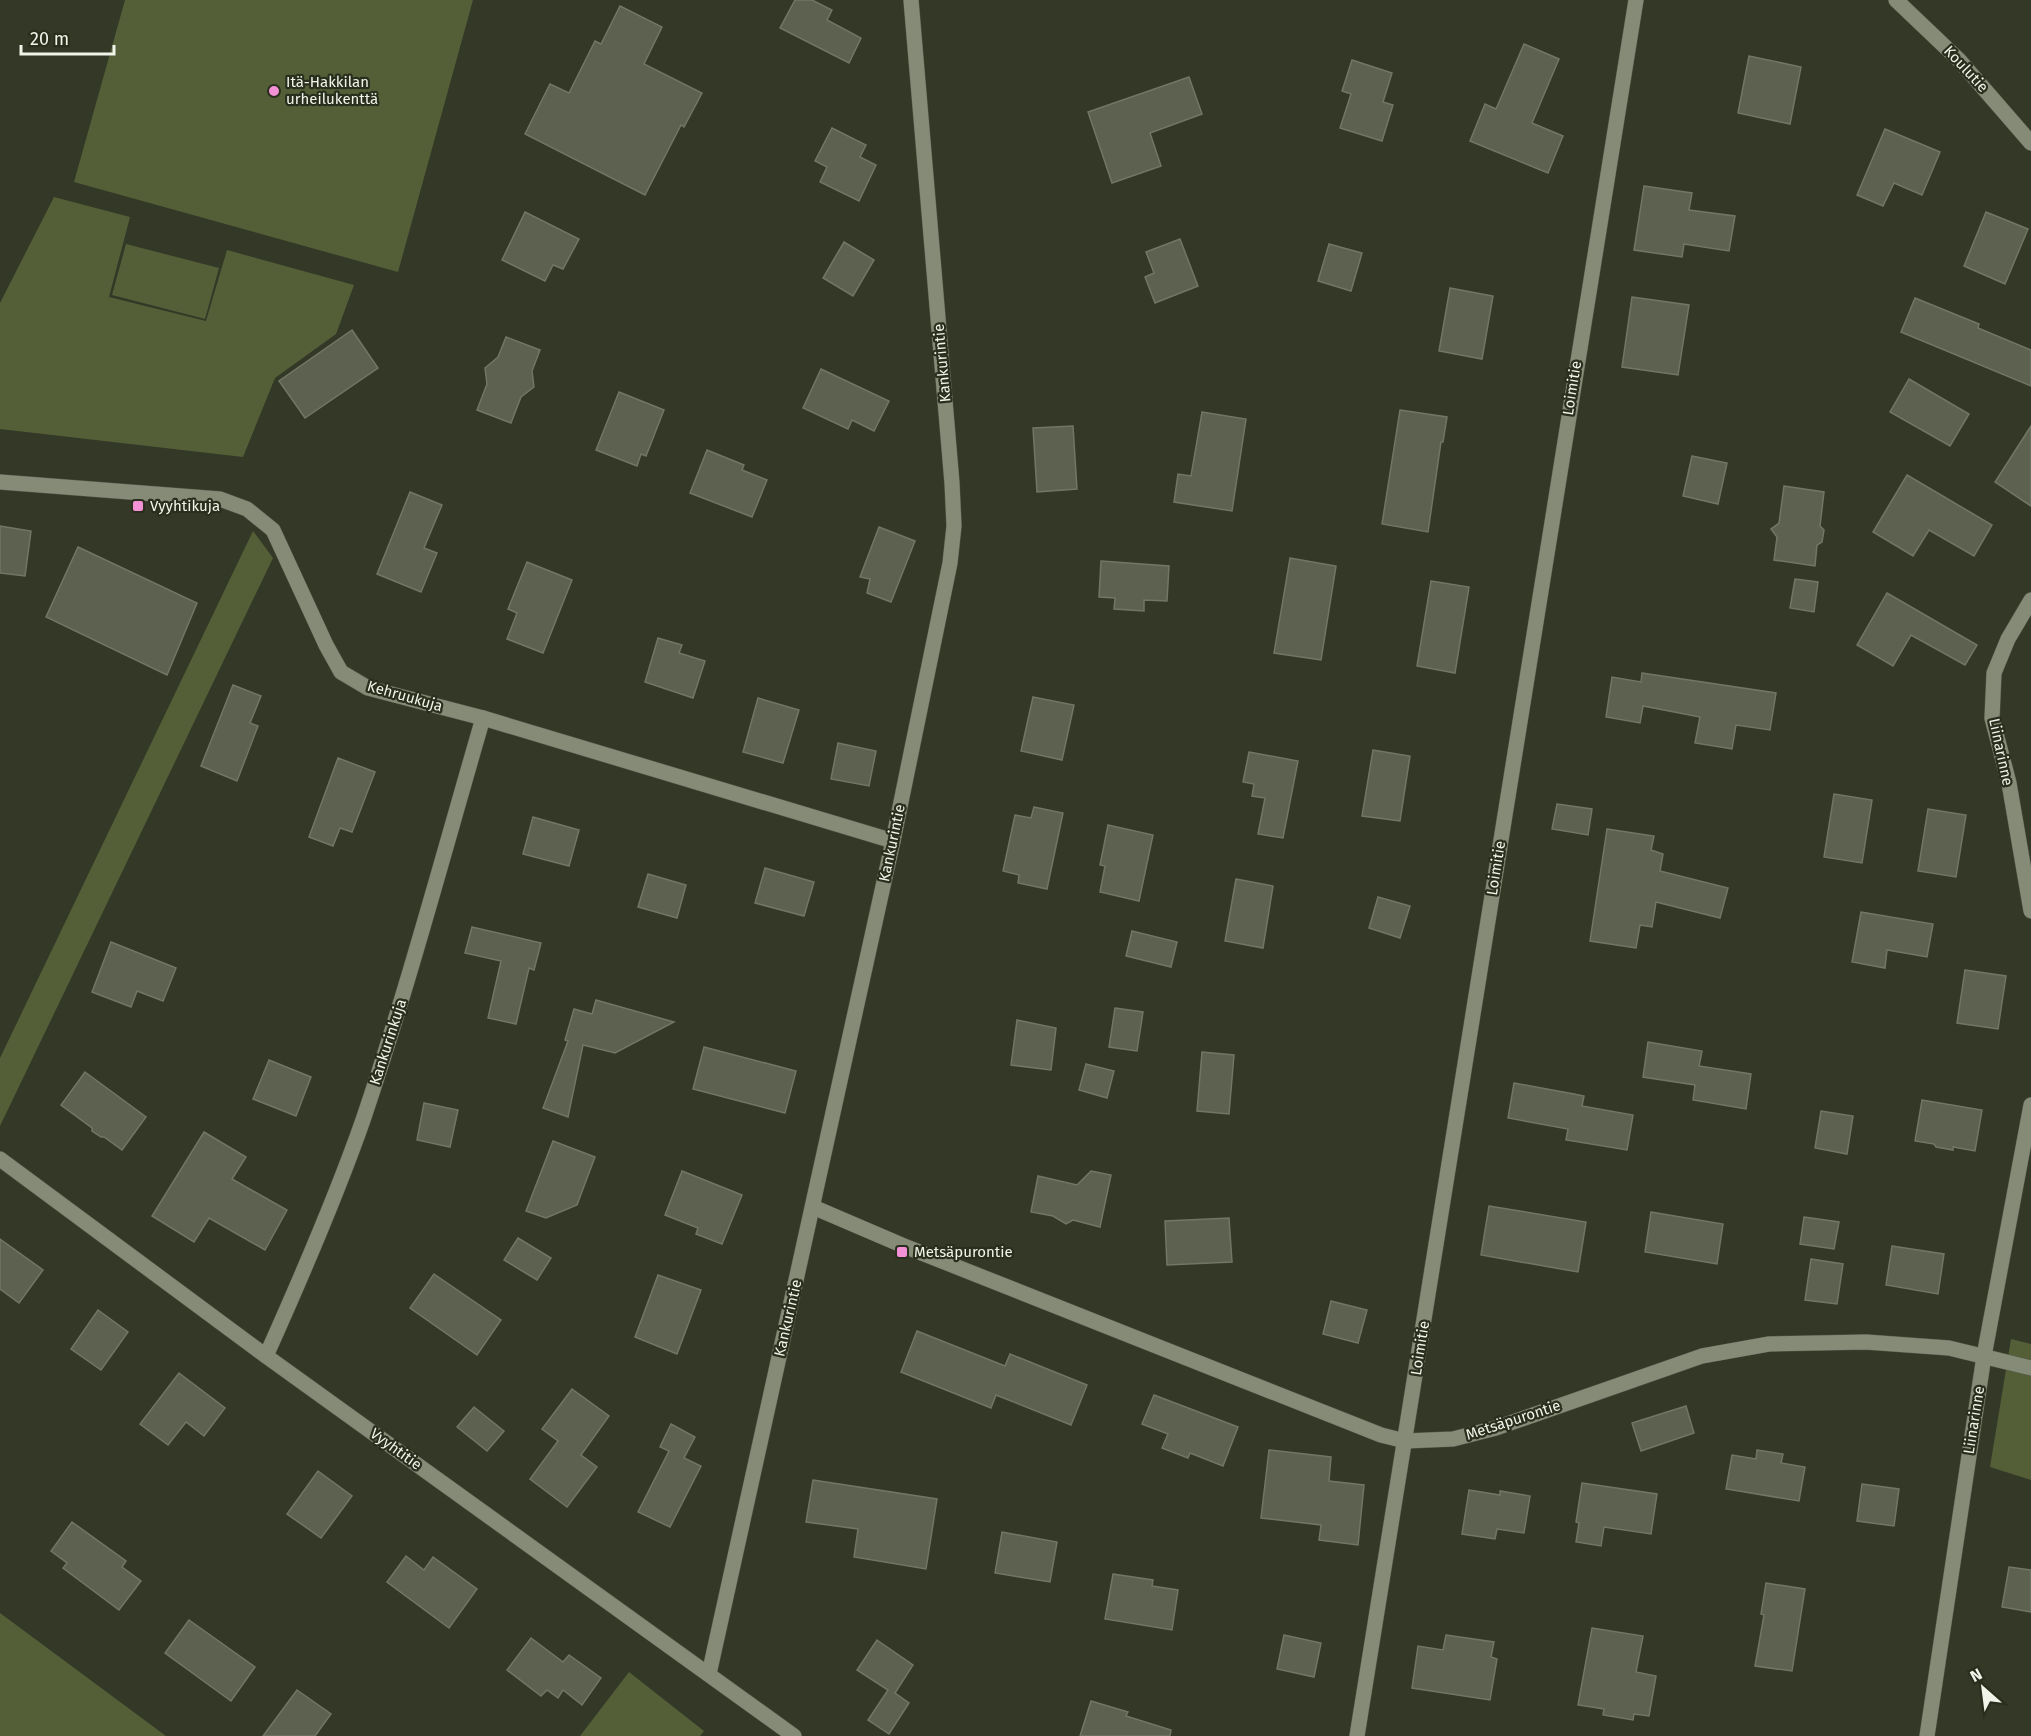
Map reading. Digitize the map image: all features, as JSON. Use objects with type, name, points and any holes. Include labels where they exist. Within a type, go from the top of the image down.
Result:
[{"type":"street","name":"Kankurintie","points":[[709,1674],[893,841],[950,563],[954,526],[951,471],[911,0]]},
{"type":"street","name":"Loimitie","points":[[1357,1736],[1636,0]]},
{"type":"street","name":"Koulutie","points":[[1896,0],[1959,60],[2031,143]]},
{"type":"street","name":"Kehruukuja","points":[[0,482],[220,499],[247,509],[273,530],[321,636],[341,672],[368,688],[483,718],[893,841]]},
{"type":"street","name":"Liinarinne","points":[[2031,600],[2008,639],[1994,673],[1992,718],[2009,783],[2031,911]]},
{"type":"street","name":"Kankurinkuja","points":[[266,1356],[316,1245],[362,1122],[397,1017],[483,718]]},
{"type":"street","name":"Liinarinne","points":[[1927,1736],[1984,1356],[2031,1105]]},
{"type":"street","name":"Vyyhtitie","points":[[0,1160],[266,1356],[794,1736]]},
{"type":"street","name":"Metsäpurontie","points":[[813,1207],[913,1250],[1381,1435],[1406,1442],[1453,1439],[1496,1428],[1702,1356],[1769,1344],[1866,1342],[1949,1348],[2031,1368]]},
{"type":"green space","name":"Itä-Hakkilan urheilukenttä","points":[[125,0],[473,0],[398,272],[74,182]]},
{"type":"green space","points":[[54,197],[130,217],[109,297],[206,321],[227,250],[354,285],[336,334],[275,378],[243,457],[0,429],[0,303]]},
{"type":"green space","points":[[126,244],[219,268],[205,319],[112,295]]},
{"type":"green space","points":[[253,531],[273,558],[0,1126],[0,1058]]},
{"type":"green space","points":[[2011,1339],[2031,1344],[2031,1480],[1990,1467]]},
{"type":"green space","points":[[0,1613],[166,1736],[0,1736]]},
{"type":"green space","points":[[629,1672],[704,1731],[700,1736],[580,1736]]},
{"type":"building","points":[[795,0],[812,0],[832,10],[827,20],[861,38],[849,63],[780,28]]},
{"type":"building","points":[[620,6],[662,27],[644,64],[702,93],[684,127],[681,125],[645,195],[525,134],[550,84],[569,93],[595,41],[601,44]]},
{"type":"building","points":[[1524,44],[1559,59],[1532,123],[1563,136],[1548,173],[1470,141],[1485,104],[1496,109]]},
{"type":"building","points":[[1749,56],[1801,67],[1790,124],[1738,113]]},
{"type":"building","points":[[1352,60],[1392,73],[1383,102],[1393,105],[1382,141],[1340,128],[1351,94],[1342,91]]},
{"type":"building","points":[[1189,77],[1202,114],[1150,133],[1161,166],[1112,183],[1088,112]]},
{"type":"building","points":[[832,128],[866,145],[860,157],[876,165],[859,201],[820,182],[827,167],[815,161]]},
{"type":"building","points":[[1885,129],[1940,152],[1922,195],[1894,183],[1883,206],[1857,195]]},
{"type":"building","points":[[1644,186],[1692,193],[1689,210],[1735,216],[1729,251],[1684,244],[1682,257],[1634,250]]},
{"type":"building","points":[[525,212],[579,239],[563,269],[553,265],[545,281],[502,260]]},
{"type":"building","points":[[1986,212],[2028,229],[2005,284],[1964,266]]},
{"type":"building","points":[[1180,239],[1198,286],[1155,303],[1145,277],[1154,273],[1146,252]]},
{"type":"building","points":[[844,242],[874,260],[853,296],[823,278]]},
{"type":"building","points":[[1329,244],[1362,253],[1351,291],[1318,281]]},
{"type":"building","points":[[1450,288],[1493,296],[1482,359],[1439,351]]},
{"type":"building","points":[[1632,297],[1689,305],[1678,375],[1622,367]]},
{"type":"building","points":[[1915,298],[1979,324],[1978,328],[2031,350],[2031,386],[1901,332]]},
{"type":"building","points":[[352,330],[378,368],[305,418],[279,381]]},
{"type":"building","points":[[506,337],[540,350],[532,371],[534,387],[521,397],[511,423],[477,410],[487,384],[485,368],[498,357]]},
{"type":"building","points":[[821,369],[889,401],[874,431],[852,420],[848,429],[803,408]]},
{"type":"building","points":[[1909,379],[1969,414],[1950,446],[1890,412]]},
{"type":"building","points":[[619,392],[664,410],[646,456],[641,454],[637,466],[596,450]]},
{"type":"building","points":[[1400,410],[1447,417],[1443,442],[1441,442],[1428,532],[1382,524]]},
{"type":"building","points":[[1202,412],[1246,419],[1232,511],[1174,502],[1178,474],[1191,476]]},
{"type":"building","points":[[1073,426],[1077,489],[1037,492],[1033,428]]},
{"type":"building","points":[[2031,426],[2031,506],[1995,482]]},
{"type":"building","points":[[707,450],[744,465],[742,470],[767,480],[752,517],[690,493]]},
{"type":"building","points":[[1692,456],[1727,463],[1718,504],[1683,496]]},
{"type":"building","points":[[1907,475],[1992,525],[1974,556],[1929,530],[1913,556],[1873,532]]},
{"type":"building","points":[[1784,486],[1824,492],[1820,526],[1824,530],[1822,542],[1817,545],[1815,566],[1774,560],[1777,537],[1771,529],[1779,523]]},
{"type":"building","points":[[410,492],[442,505],[424,548],[437,553],[421,592],[377,574]]},
{"type":"building","points":[[0,526],[31,531],[25,576],[0,573]]},
{"type":"building","points":[[879,527],[915,541],[891,602],[867,593],[870,579],[860,577]]},
{"type":"building","points":[[78,547],[197,603],[167,675],[46,617]]},
{"type":"building","points":[[1290,558],[1336,566],[1321,660],[1274,653]]},
{"type":"building","points":[[1101,561],[1169,566],[1167,601],[1144,600],[1144,611],[1114,609],[1115,598],[1099,597]]},
{"type":"building","points":[[527,562],[572,580],[543,653],[507,639],[517,613],[508,609]]},
{"type":"building","points":[[1795,579],[1818,582],[1814,612],[1790,608]]},
{"type":"building","points":[[1431,581],[1469,587],[1455,673],[1417,666]]},
{"type":"building","points":[[1887,593],[1977,645],[1965,665],[1911,635],[1893,666],[1857,645]]},
{"type":"building","points":[[658,638],[682,645],[679,653],[705,661],[693,698],[645,682]]},
{"type":"building","points":[[1642,673],[1776,693],[1770,730],[1736,725],[1732,749],[1695,743],[1700,717],[1643,706],[1640,723],[1606,717],[1612,677],[1641,682]]},
{"type":"building","points":[[233,685],[261,696],[250,723],[258,726],[237,781],[201,766]]},
{"type":"building","points":[[1033,697],[1074,705],[1062,760],[1021,751]]},
{"type":"building","points":[[758,698],[799,710],[783,763],[743,752]]},
{"type":"building","points":[[838,743],[876,751],[869,786],[831,779]]},
{"type":"building","points":[[1373,750],[1410,756],[1400,821],[1362,816]]},
{"type":"building","points":[[1249,752],[1298,761],[1283,838],[1258,834],[1265,798],[1252,796],[1254,784],[1243,782]]},
{"type":"building","points":[[338,758],[375,772],[352,832],[340,828],[333,846],[309,837]]},
{"type":"building","points":[[1834,794],[1872,800],[1862,863],[1824,857]]},
{"type":"building","points":[[1557,804],[1592,809],[1588,835],[1552,829]]},
{"type":"building","points":[[1034,807],[1063,813],[1047,889],[1018,883],[1019,875],[1003,871],[1015,815],[1031,818]]},
{"type":"building","points":[[1928,809],[1966,815],[1956,877],[1918,871]]},
{"type":"building","points":[[533,817],[579,830],[569,866],[523,854]]},
{"type":"building","points":[[1108,825],[1153,835],[1139,901],[1100,892],[1105,866],[1100,865]]},
{"type":"building","points":[[1607,829],[1654,836],[1651,850],[1663,854],[1660,871],[1728,888],[1720,918],[1656,902],[1652,927],[1640,925],[1636,948],[1590,941]]},
{"type":"building","points":[[765,868],[814,882],[804,916],[755,903]]},
{"type":"building","points":[[648,874],[686,885],[677,918],[638,907]]},
{"type":"building","points":[[1236,879],[1273,886],[1263,948],[1225,941]]},
{"type":"building","points":[[1378,897],[1410,906],[1400,938],[1369,928]]},
{"type":"building","points":[[1861,912],[1933,924],[1927,957],[1887,950],[1885,968],[1852,962]]},
{"type":"building","points":[[472,927],[541,943],[534,970],[529,968],[516,1024],[488,1018],[501,961],[465,953]]},
{"type":"building","points":[[1132,931],[1177,942],[1171,967],[1126,956]]},
{"type":"building","points":[[111,942],[176,968],[163,1001],[137,991],[131,1007],[92,992]]},
{"type":"building","points":[[1965,970],[2006,976],[1998,1029],[1957,1023]]},
{"type":"building","points":[[596,1000],[674,1022],[615,1053],[583,1045],[568,1117],[543,1108],[568,1041],[565,1040],[574,1009],[592,1014]]},
{"type":"building","points":[[1115,1008],[1143,1012],[1137,1051],[1109,1047]]},
{"type":"building","points":[[1017,1020],[1056,1028],[1051,1070],[1011,1065]]},
{"type":"building","points":[[1648,1042],[1702,1051],[1699,1066],[1751,1074],[1746,1109],[1693,1100],[1695,1085],[1643,1077]]},
{"type":"building","points":[[704,1047],[796,1071],[785,1113],[693,1089]]},
{"type":"building","points":[[1202,1052],[1234,1055],[1229,1114],[1197,1111]]},
{"type":"building","points":[[269,1060],[311,1077],[296,1116],[253,1099]]},
{"type":"building","points":[[1086,1064],[1114,1071],[1107,1098],[1079,1090]]},
{"type":"building","points":[[85,1072],[146,1117],[122,1150],[92,1131],[92,1128],[61,1105]]},
{"type":"building","points":[[1514,1083],[1584,1096],[1582,1106],[1633,1115],[1627,1150],[1566,1140],[1568,1129],[1508,1118]]},
{"type":"building","points":[[1922,1100],[1982,1110],[1975,1151],[1953,1147],[1953,1150],[1915,1141]]},
{"type":"building","points":[[424,1103],[458,1110],[450,1147],[417,1140]]},
{"type":"building","points":[[1821,1111],[1853,1116],[1847,1154],[1815,1148]]},
{"type":"building","points":[[204,1132],[246,1157],[232,1179],[287,1210],[265,1250],[209,1218],[194,1242],[152,1216]]},
{"type":"building","points":[[553,1141],[595,1157],[577,1205],[546,1218],[526,1211]]},
{"type":"building","points":[[682,1171],[742,1195],[722,1244],[696,1234],[698,1228],[665,1215]]},
{"type":"building","points":[[1091,1171],[1111,1175],[1100,1227],[1073,1220],[1066,1224],[1053,1216],[1031,1212],[1038,1176],[1077,1185]]},
{"type":"building","points":[[1489,1206],[1586,1222],[1578,1272],[1481,1255]]},
{"type":"building","points":[[1651,1212],[1723,1224],[1717,1264],[1645,1252]]},
{"type":"building","points":[[1804,1217],[1839,1222],[1834,1249],[1800,1244]]},
{"type":"building","points":[[1229,1218],[1232,1262],[1167,1265],[1165,1221]]},
{"type":"building","points":[[518,1238],[551,1258],[537,1280],[504,1260]]},
{"type":"building","points":[[0,1239],[43,1270],[19,1303],[0,1289]]},
{"type":"building","points":[[1892,1246],[1944,1254],[1938,1294],[1886,1285]]},
{"type":"building","points":[[1811,1259],[1843,1264],[1837,1304],[1805,1300]]},
{"type":"building","points":[[434,1274],[501,1320],[477,1355],[410,1308]]},
{"type":"building","points":[[658,1275],[701,1290],[677,1354],[635,1337]]},
{"type":"building","points":[[1331,1301],[1367,1310],[1358,1343],[1323,1334]]},
{"type":"building","points":[[98,1310],[128,1332],[101,1370],[71,1349]]},
{"type":"building","points":[[917,1331],[1005,1366],[1010,1354],[1087,1385],[1071,1425],[996,1395],[991,1408],[901,1372]]},
{"type":"building","points":[[179,1373],[225,1408],[204,1436],[186,1422],[168,1445],[140,1424]]},
{"type":"building","points":[[572,1389],[609,1416],[581,1455],[597,1467],[567,1507],[530,1479],[558,1441],[542,1429]]},
{"type":"building","points":[[1154,1395],[1238,1427],[1223,1466],[1190,1453],[1188,1458],[1162,1448],[1168,1434],[1142,1424]]},
{"type":"building","points":[[1686,1406],[1694,1433],[1641,1451],[1632,1423]]},
{"type":"building","points":[[474,1407],[504,1431],[487,1451],[457,1427]]},
{"type":"building","points":[[671,1424],[695,1437],[684,1458],[701,1466],[670,1527],[638,1512],[669,1451],[660,1447]]},
{"type":"building","points":[[1269,1450],[1331,1457],[1329,1481],[1364,1485],[1358,1545],[1319,1540],[1321,1525],[1261,1518]]},
{"type":"building","points":[[1757,1450],[1783,1454],[1781,1463],[1805,1467],[1799,1501],[1726,1489],[1732,1455],[1756,1459]]},
{"type":"building","points":[[318,1471],[352,1496],[321,1538],[287,1514]]},
{"type":"building","points":[[813,1480],[937,1499],[926,1569],[854,1557],[858,1529],[806,1522]]},
{"type":"building","points":[[1582,1483],[1657,1494],[1651,1534],[1604,1527],[1601,1546],[1576,1542],[1579,1523],[1576,1522]]},
{"type":"building","points":[[1862,1484],[1899,1489],[1894,1526],[1857,1521]]},
{"type":"building","points":[[1469,1490],[1500,1495],[1500,1491],[1530,1496],[1524,1533],[1497,1529],[1495,1539],[1462,1534]]},
{"type":"building","points":[[72,1522],[126,1561],[122,1567],[141,1581],[119,1610],[63,1568],[67,1563],[51,1551]]},
{"type":"building","points":[[1002,1532],[1057,1542],[1050,1582],[995,1573]]},
{"type":"building","points":[[406,1556],[424,1570],[433,1557],[477,1589],[449,1628],[387,1582]]},
{"type":"building","points":[[2009,1567],[2031,1570],[2031,1612],[2002,1607]]},
{"type":"building","points":[[1113,1574],[1153,1580],[1152,1586],[1178,1590],[1172,1630],[1105,1619]]},
{"type":"building","points":[[1766,1583],[1805,1589],[1792,1671],[1755,1666],[1764,1615],[1761,1614]]},
{"type":"building","points":[[189,1620],[255,1667],[231,1701],[165,1653]]},
{"type":"building","points":[[1592,1628],[1643,1636],[1636,1672],[1656,1676],[1649,1716],[1634,1714],[1633,1720],[1603,1715],[1604,1709],[1578,1705]]},
{"type":"building","points":[[1284,1635],[1321,1643],[1314,1677],[1277,1669]]},
{"type":"building","points":[[1446,1635],[1494,1642],[1491,1657],[1497,1659],[1490,1700],[1412,1688],[1418,1646],[1443,1650]]},
{"type":"building","points":[[531,1638],[563,1662],[569,1655],[601,1678],[582,1705],[563,1690],[558,1698],[547,1690],[541,1696],[507,1670]]},
{"type":"building","points":[[877,1640],[913,1665],[895,1693],[909,1703],[889,1734],[868,1720],[888,1690],[857,1670]]},
{"type":"building","points":[[297,1690],[331,1714],[315,1736],[263,1736]]},
{"type":"building","points":[[1091,1701],[1128,1712],[1126,1716],[1171,1730],[1170,1736],[1080,1736]]},
{"type":"place","name":"Itä-Hakkilan urheilukenttä","points":[[274,91]]},
{"type":"place","name":"Vyyhtikuja","points":[[138,506]]},
{"type":"place","name":"Metsäpurontie","points":[[902,1252]]}]
